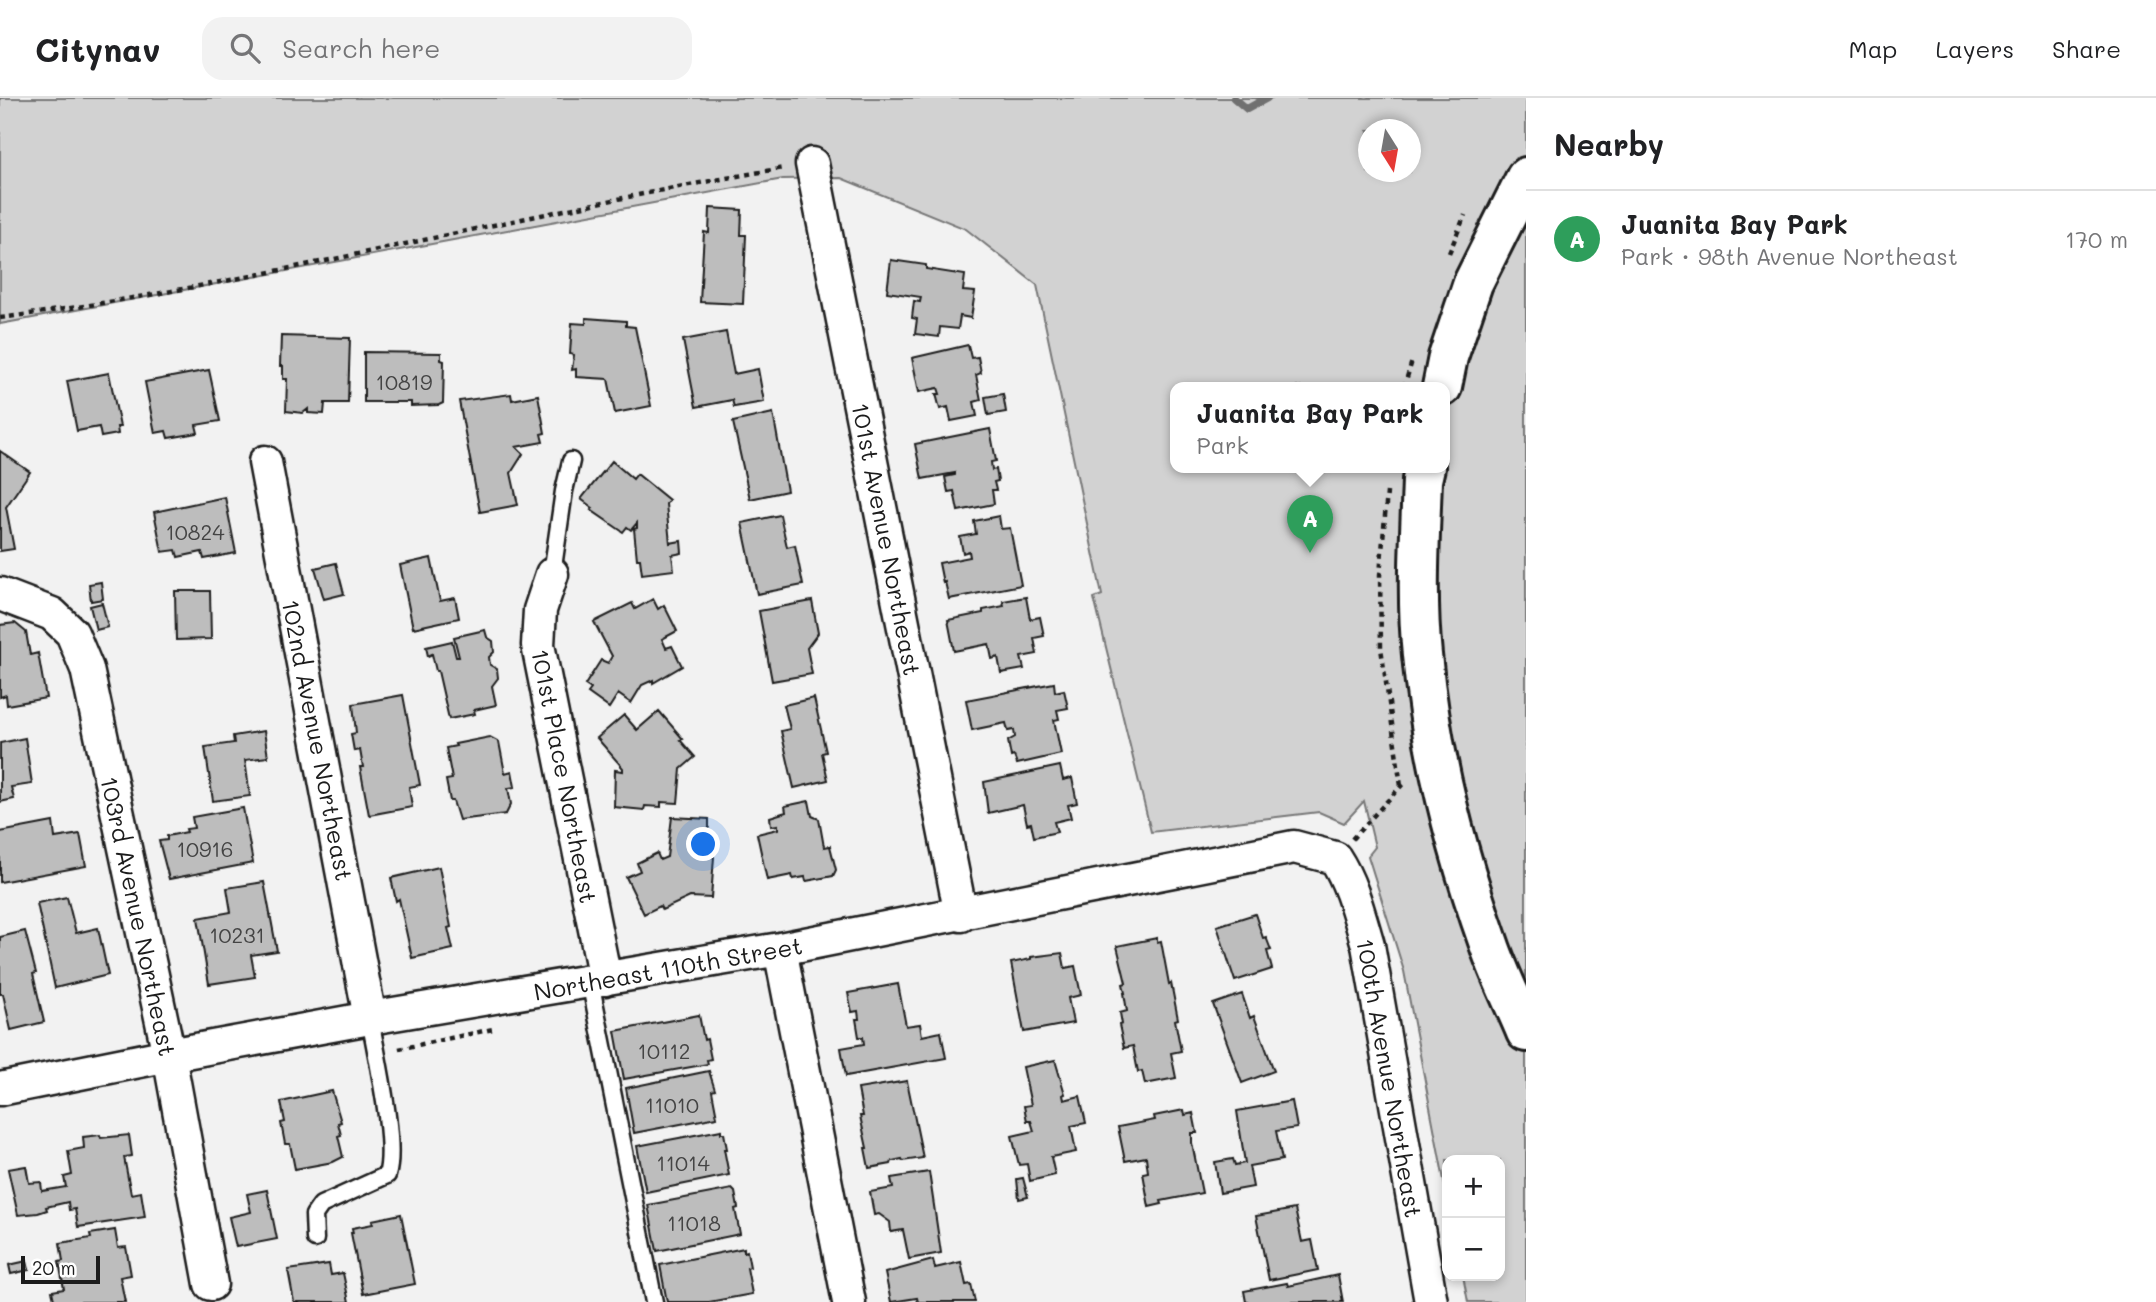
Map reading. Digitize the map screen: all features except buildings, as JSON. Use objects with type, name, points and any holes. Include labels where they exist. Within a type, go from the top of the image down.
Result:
[{"type":"main road","points":[[1443,382],[1448,357],[1473,283],[1526,177]]},
{"type":"main road","points":[[1424,473],[1419,566],[1422,654],[1435,750],[1456,836],[1489,945],[1526,1032]]},
{"type":"street","name":"101st Avenue Northeast","points":[[813,163],[961,915]]},
{"type":"street","name":"102nd Avenue Northeast","points":[[265,462],[370,1018]]},
{"type":"street","name":"101st Place Northeast","points":[[552,574],[540,610],[538,645],[597,980]]},
{"type":"street","name":"103rd Avenue Northeast","points":[[0,594],[52,614],[72,633],[87,669],[169,1055],[211,1284]]},
{"type":"street","name":"Northeast 110th Street","points":[[0,1089],[370,1018],[780,949],[1294,847],[1335,858]]},
{"type":"street","name":"100th Avenue Northeast","points":[[1335,858],[1353,894],[1368,945],[1431,1302]]},
{"type":"street","points":[[780,949],[849,1302]]},
{"type":"lane","points":[[552,574],[571,461]]},
{"type":"lane","points":[[597,980],[654,1302]]},
{"type":"lane","points":[[315,1239],[314,1215],[321,1205],[387,1175],[391,1163],[370,1018]]},
{"type":"path","points":[[0,318],[219,284],[662,189],[813,163]]},
{"type":"path","points":[[1335,858],[1435,750]]},
{"type":"shaded area","points":[[0,98],[1526,98],[1526,1302],[1468,1302],[1464,1281],[1505,1281],[1505,1155],[1442,1155],[1442,1170],[1404,971],[1368,856],[1375,847],[1364,801],[1344,823],[1319,812],[1151,832],[1094,598],[1102,595],[1037,285],[966,229],[841,178],[783,179],[0,324]]},
{"type":"waterway","points":[[1234,98],[1247,109],[1267,98]]},
{"type":"place","name":"Juanita Bay Park","points":[[1310,553]]}]
